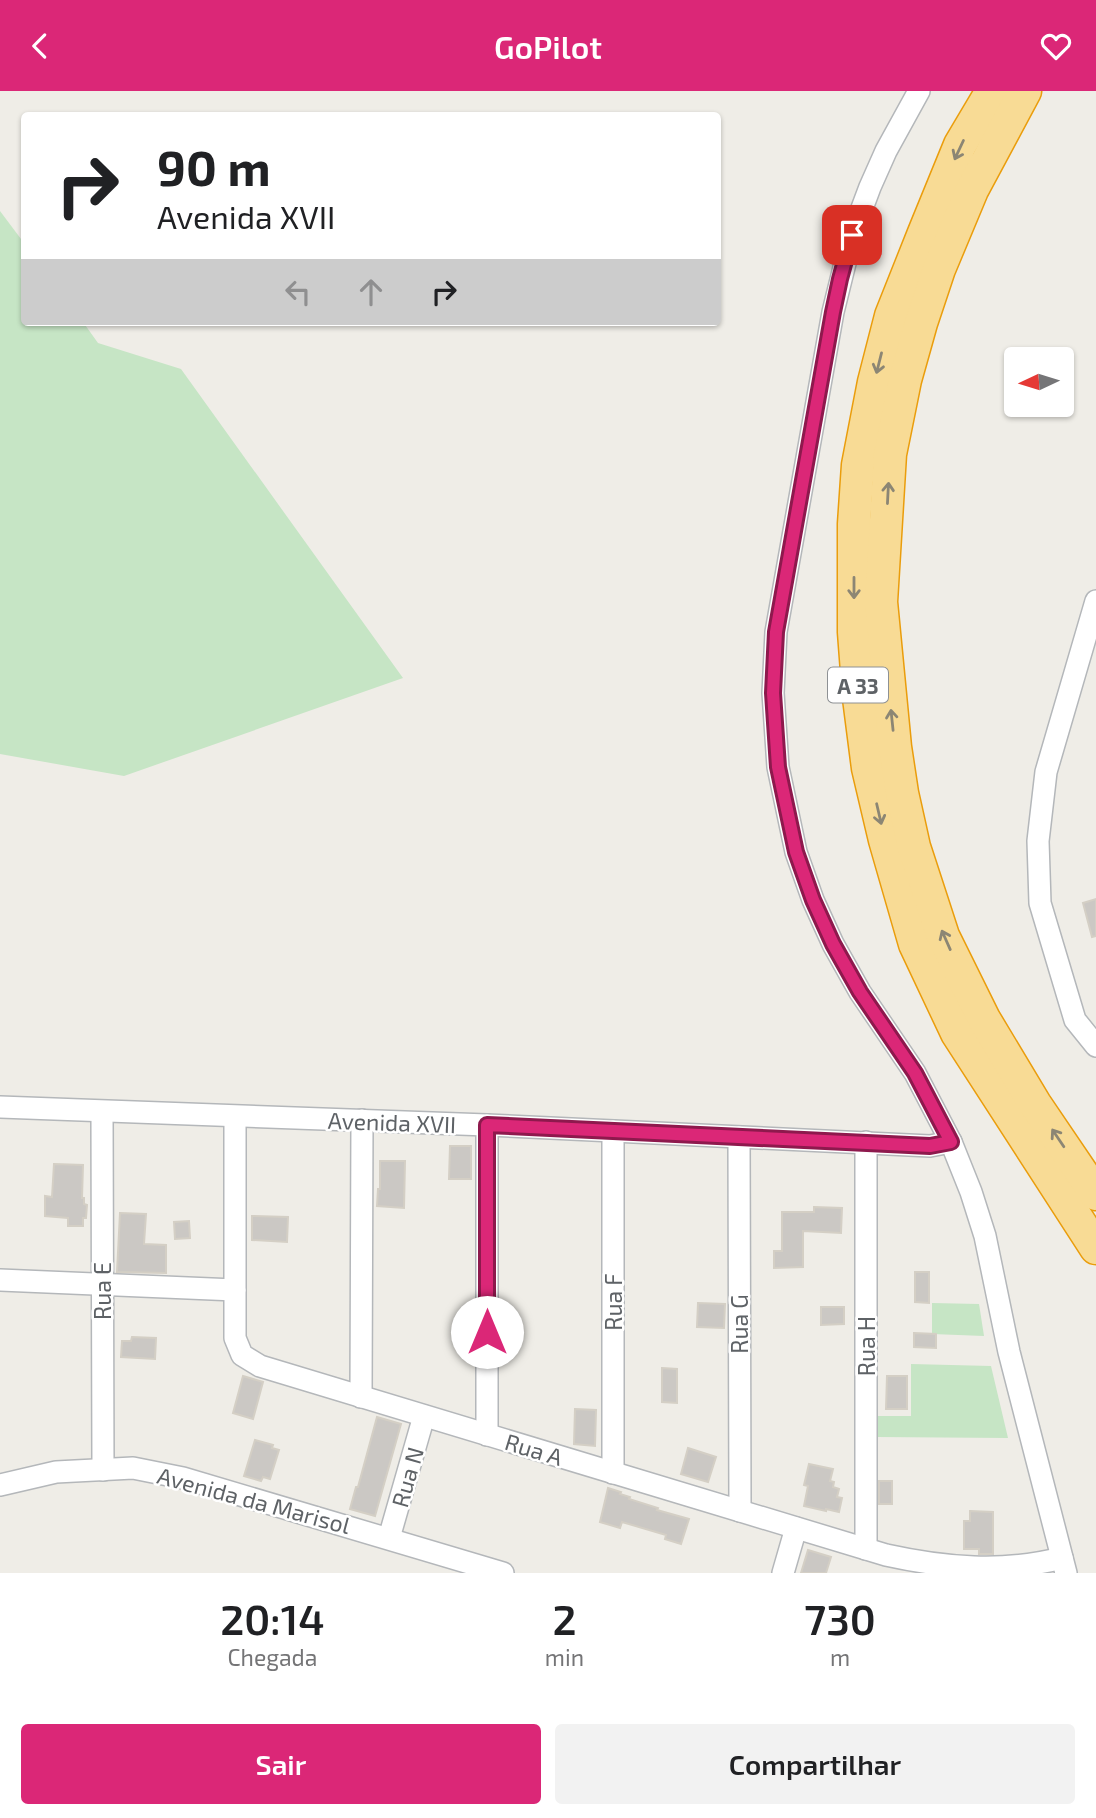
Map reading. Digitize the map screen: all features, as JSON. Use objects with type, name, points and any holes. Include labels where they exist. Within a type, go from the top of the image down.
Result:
[{"type":"highway","name":"A 33","points":[[992,91],[955,157],[891,316],[874,382],[858,465],[854,524],[854,632],[859,698],[869,768],[885,840],[915,944],[957,1033],[1096,1248]]},
{"type":"highway","name":"A 33","points":[[1025,91],[972,190],[939,269],[921,323],[905,380],[890,454],[881,602],[902,793],[914,847],[943,936],[990,1029],[1035,1104],[1096,1194]]},
{"type":"street","points":[[919,91],[886,151],[870,187],[852,235],[840,279],[778,621],[773,713],[778,767],[789,827],[813,900],[833,944],[860,992],[915,1073],[951,1142],[971,1192],[985,1236],[1009,1352],[1064,1566]]},
{"type":"street","points":[[1096,601],[1046,772],[1038,841],[1040,903],[1075,1020],[1096,1046]]},
{"type":"street","name":"Avenida XVII","points":[[0,1107],[487,1125],[930,1146],[951,1142]]},
{"type":"street","name":"Rua E","points":[[102,1112],[103,1470]]},
{"type":"street","name":"Rua A","points":[[235,1117],[235,1338],[242,1355],[260,1366],[886,1555],[943,1567],[981,1570],[1064,1566]]},
{"type":"street","points":[[362,1120],[362,1397]]},
{"type":"street","points":[[487,1125],[487,1435]]},
{"type":"street","name":"Rua F","points":[[613,1131],[613,1473]]},
{"type":"street","name":"Rua G","points":[[739,1137],[740,1511]]},
{"type":"street","name":"Rua H","points":[[866,1142],[866,1549]]},
{"type":"street","points":[[0,1280],[235,1290]]},
{"type":"street","name":"Rua N","points":[[389,1538],[424,1416]]},
{"type":"street","name":"Avenida da Marisol","points":[[0,1485],[56,1472],[133,1468],[183,1478],[503,1573]]},
{"type":"street","points":[[783,1573],[796,1528]]},
{"type":"green space","points":[[0,211],[21,239],[21,326],[86,326],[98,343],[181,369],[403,678],[124,776],[0,754]]},
{"type":"green space","points":[[932,1303],[979,1304],[984,1336],[932,1334]]},
{"type":"green space","points":[[911,1364],[991,1366],[1008,1438],[877,1437],[877,1416],[911,1416]]},
{"type":"building","points":[[1096,899],[1096,936],[1092,937],[1083,903]]},
{"type":"building","points":[[450,1146],[471,1146],[471,1179],[449,1179]]},
{"type":"building","points":[[380,1161],[405,1161],[404,1208],[377,1206]]},
{"type":"building","points":[[54,1164],[83,1165],[82,1198],[87,1205],[83,1226],[68,1226],[68,1218],[45,1216],[45,1196],[52,1197]]},
{"type":"building","points":[[814,1207],[842,1208],[841,1233],[803,1231],[803,1267],[774,1268],[774,1251],[782,1251],[782,1212],[814,1212]]},
{"type":"building","points":[[120,1213],[146,1214],[144,1244],[166,1245],[166,1273],[117,1272]]},
{"type":"building","points":[[252,1216],[288,1217],[287,1242],[252,1240]]},
{"type":"building","points":[[189,1221],[190,1238],[175,1239],[174,1222]]},
{"type":"building","points":[[915,1272],[929,1272],[929,1303],[915,1302]]},
{"type":"building","points":[[698,1303],[725,1304],[724,1328],[697,1327]]},
{"type":"building","points":[[821,1307],[844,1307],[844,1324],[821,1325]]},
{"type":"building","points":[[914,1333],[936,1334],[936,1348],[914,1347]]},
{"type":"building","points":[[132,1337],[156,1338],[155,1359],[121,1357],[122,1341],[131,1341]]},
{"type":"building","points":[[662,1368],[677,1369],[677,1403],[662,1402]]},
{"type":"building","points":[[243,1376],[263,1382],[253,1419],[233,1413]]},
{"type":"building","points":[[887,1376],[907,1376],[907,1409],[886,1409]]},
{"type":"building","points":[[575,1409],[596,1410],[595,1446],[574,1444]]},
{"type":"building","points":[[377,1417],[401,1424],[375,1516],[350,1509]]},
{"type":"building","points":[[255,1440],[273,1445],[272,1448],[279,1450],[270,1479],[263,1477],[261,1481],[244,1476]]},
{"type":"building","points":[[688,1448],[716,1457],[708,1482],[681,1474]]},
{"type":"building","points":[[809,1464],[833,1469],[830,1481],[834,1482],[833,1487],[839,1489],[837,1497],[842,1498],[839,1512],[804,1506],[808,1486],[804,1485]]},
{"type":"building","points":[[879,1481],[892,1481],[892,1504],[879,1504]]},
{"type":"building","points":[[608,1488],[621,1492],[620,1494],[630,1497],[629,1499],[658,1508],[657,1510],[689,1519],[681,1544],[665,1539],[666,1535],[622,1522],[620,1528],[600,1522]]},
{"type":"building","points":[[970,1511],[993,1512],[993,1554],[979,1554],[979,1549],[964,1549],[964,1521],[970,1521]]},
{"type":"building","points":[[808,1550],[831,1557],[826,1573],[801,1573]]},
{"type":"route","points":[[487,1332],[487,1125],[930,1146],[951,1142],[915,1073],[860,992],[833,944],[813,900],[796,852],[778,767],[773,693],[776,632],[833,312],[852,235]]}]
